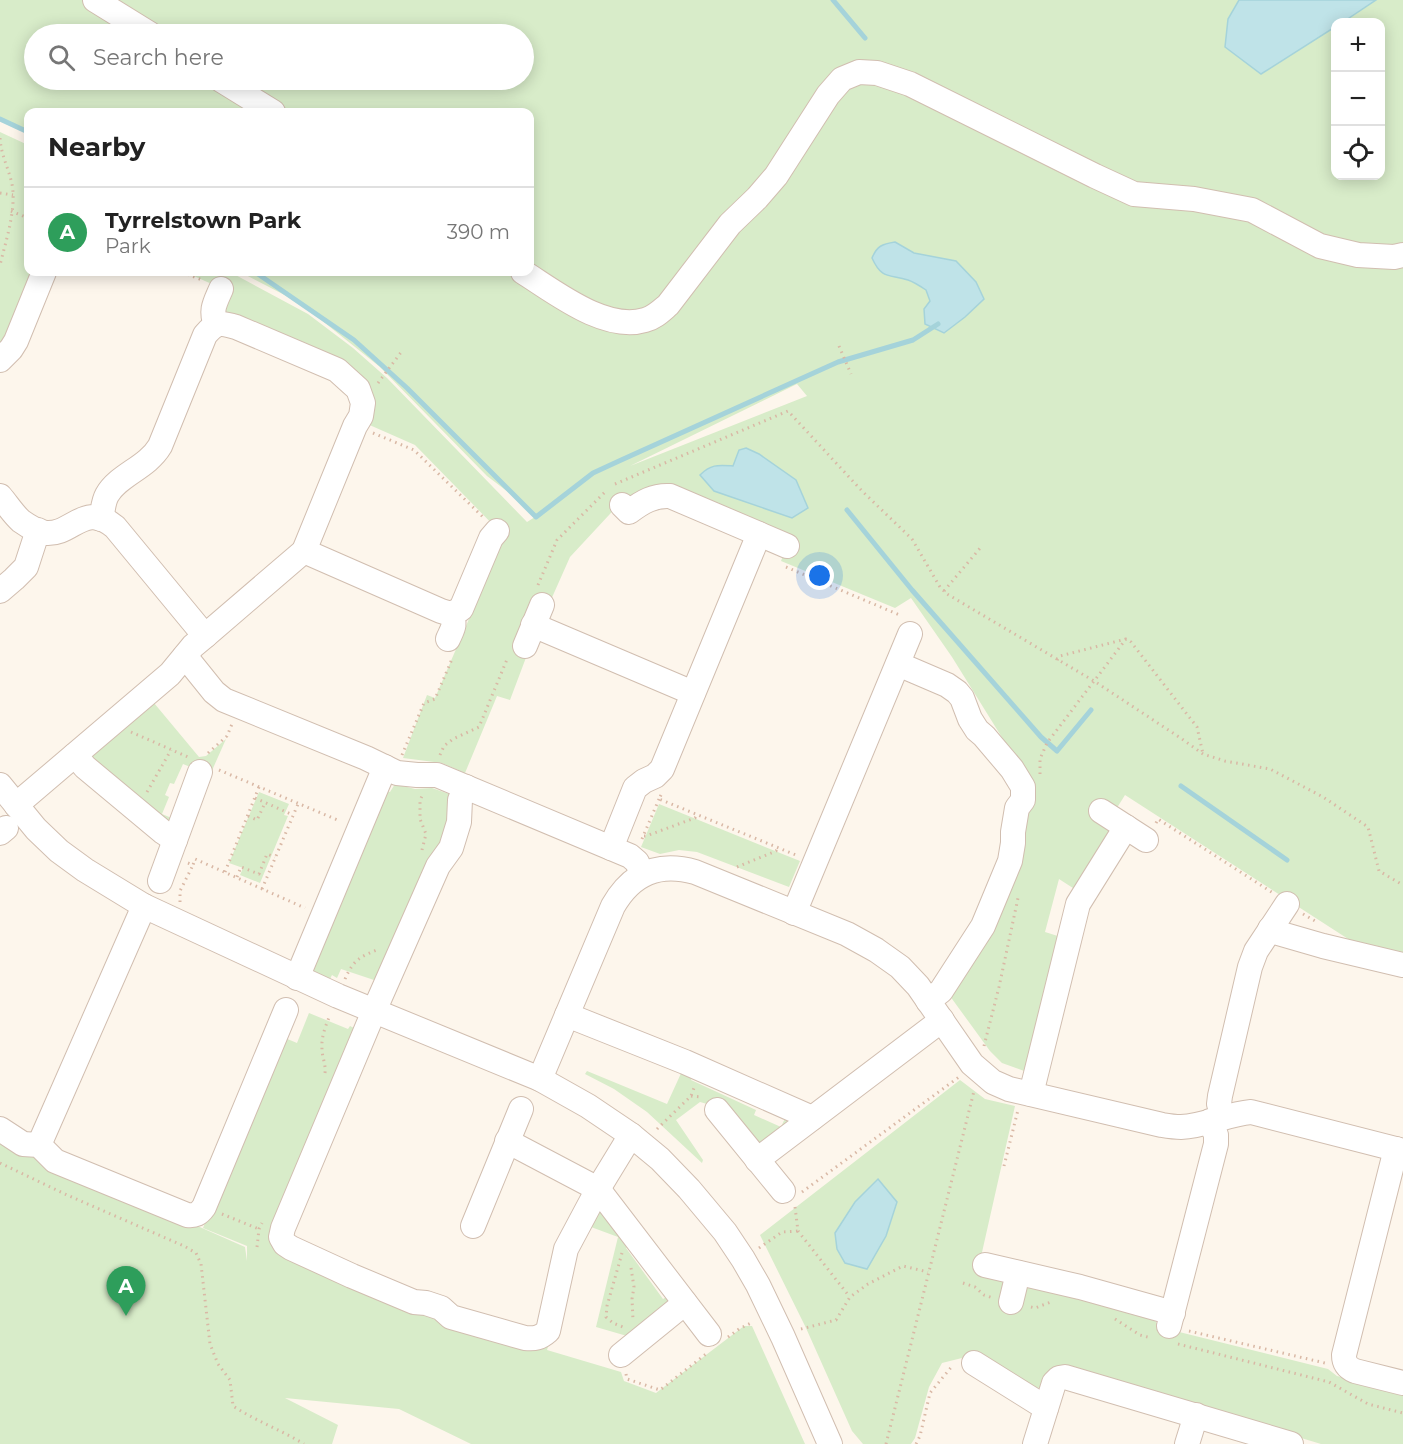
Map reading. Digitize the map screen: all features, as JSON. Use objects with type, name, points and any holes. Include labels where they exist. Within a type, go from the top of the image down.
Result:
[{"type":"street","points":[[95,0],[134,24]]},
{"type":"street","points":[[529,276],[597,316],[629,322],[646,320],[659,314],[730,224],[776,176],[828,95],[842,79],[859,72],[878,73],[909,84],[1134,194],[1194,199],[1252,210],[1320,246],[1358,255],[1394,257],[1403,255]]},
{"type":"street","points":[[237,90],[266,108]]},
{"type":"street","points":[[0,360],[16,341],[42,276]]},
{"type":"street","points":[[216,325],[212,313],[221,289]]},
{"type":"street","points":[[16,805],[170,674],[205,636],[304,552],[361,416],[363,403],[358,389],[337,370],[236,327],[223,323],[212,327],[205,335],[156,453],[113,487],[106,497],[101,519]]},
{"type":"street","points":[[622,505],[629,512],[652,498],[660,495],[670,496],[759,534],[786,556]]},
{"type":"street","points":[[0,496],[20,520],[31,528],[46,533],[58,532],[81,519],[93,517],[107,520],[205,636]]},
{"type":"street","points":[[0,591],[26,567],[38,531]]},
{"type":"street","points":[[304,552],[451,614],[461,609],[491,538],[497,531]]},
{"type":"street","points":[[611,848],[635,788],[644,781],[657,788],[662,770],[759,534]]},
{"type":"street","points":[[448,639],[454,621],[451,614]]},
{"type":"street","points":[[533,625],[693,693]]},
{"type":"street","points":[[794,913],[910,634]]},
{"type":"street","points":[[185,656],[214,692],[224,700],[392,765],[397,773],[437,775],[630,856],[639,868]]},
{"type":"street","points":[[757,1160],[812,1118],[935,1010],[941,992],[983,926],[1010,861],[1017,808],[1023,800],[1023,787],[1012,769],[973,724],[957,692],[947,685],[897,664]]},
{"type":"street","points":[[75,755],[85,767],[151,822],[172,847]]},
{"type":"street","points":[[297,978],[359,830],[392,765]]},
{"type":"street","points":[[160,881],[201,767]]},
{"type":"street","points":[[0,785],[36,829],[60,851],[85,870],[144,906],[297,978],[540,1079],[588,1106],[636,1139],[660,1159],[689,1189],[743,1259],[783,1336],[830,1444]]},
{"type":"street","points":[[466,787],[460,800],[459,822],[451,848],[438,867],[374,1011],[281,1237],[291,1248],[414,1302],[441,1308],[451,1317],[533,1339],[541,1337],[548,1331],[566,1249],[598,1189],[636,1139]]},
{"type":"street","points":[[1027,1093],[1078,904],[1084,893],[1136,834],[1101,811]]},
{"type":"street","points":[[639,868],[683,868],[695,872],[847,934],[876,950],[900,967],[918,986],[972,1064],[977,1076],[1009,1089],[1162,1125],[1182,1127],[1251,1112],[1399,1150],[1394,1199],[1344,1361],[1348,1368],[1355,1371],[1403,1383]]},
{"type":"street","points":[[540,1079],[613,906],[639,868]]},
{"type":"street","points":[[985,1265],[1080,1287],[1169,1331],[1216,1144],[1220,1096],[1250,967],[1256,951],[1287,904]]},
{"type":"street","points":[[39,1145],[144,906]]},
{"type":"street","points":[[1270,928],[1278,933],[1323,946],[1403,965]]},
{"type":"street","points":[[0,1129],[23,1144],[39,1145],[55,1161],[187,1215],[195,1216],[204,1207],[286,1010]]},
{"type":"street","points":[[567,1015],[701,1069],[812,1118]]},
{"type":"street","points":[[473,1226],[521,1109]]},
{"type":"street","points":[[717,1110],[787,1196]]},
{"type":"street","points":[[507,1141],[598,1189],[714,1342]]},
{"type":"street","points":[[1011,1302],[1018,1273]]},
{"type":"street","points":[[621,1355],[637,1334],[685,1303]]},
{"type":"street","points":[[974,1363],[1046,1408]]},
{"type":"street","points":[[1035,1444],[1054,1383],[1059,1378],[1065,1377],[1291,1444]]},
{"type":"street","points":[[1187,1444],[1196,1415]]},
{"type":"path","points":[[0,138],[13,195],[9,229],[0,265]]},
{"type":"path","points":[[0,193],[13,195]]},
{"type":"path","points":[[11,211],[24,216]]},
{"type":"path","points":[[838,346],[851,374]]},
{"type":"path","points":[[361,398],[370,394],[402,351]]},
{"type":"path","points":[[788,411],[862,491],[912,539],[947,594],[1094,681],[1203,754],[1225,761],[1270,769],[1323,797],[1368,827],[1378,871],[1403,885]]},
{"type":"path","points":[[355,426],[414,450],[497,531]]},
{"type":"path","points":[[944,591],[981,547]]},
{"type":"path","points":[[786,556],[906,617],[900,630],[910,634]]},
{"type":"path","points":[[392,765],[424,703],[435,699],[459,643],[448,639]]},
{"type":"path","points":[[1058,660],[1060,656],[1126,639],[1131,642],[1197,728],[1203,754]]},
{"type":"path","points":[[1040,777],[1040,759],[1047,743],[1126,639]]},
{"type":"path","points":[[201,767],[206,755],[227,736],[240,706]]},
{"type":"path","points":[[114,722],[121,728],[171,750],[201,767],[260,787],[359,830]]},
{"type":"path","points":[[151,822],[156,804],[146,794],[171,750]]},
{"type":"path","points":[[225,872],[260,787]]},
{"type":"path","points":[[639,868],[645,855],[639,846],[644,836],[657,788],[697,815],[814,863]]},
{"type":"path","points":[[255,798],[293,815]]},
{"type":"path","points":[[248,816],[257,820],[265,803]]},
{"type":"path","points":[[262,889],[298,804]]},
{"type":"path","points":[[644,836],[695,818],[697,815]]},
{"type":"path","points":[[1136,834],[1158,819],[1315,921]]},
{"type":"path","points":[[172,847],[193,865],[195,859],[323,916]]},
{"type":"path","points":[[729,886],[737,867],[776,851],[778,848]]},
{"type":"path","points":[[236,878],[241,867],[259,874],[267,854],[275,857]]},
{"type":"path","points":[[261,869],[269,873]]},
{"type":"path","points":[[886,1444],[999,987],[1019,897]]},
{"type":"path","points":[[636,1139],[691,1096],[701,1069]]},
{"type":"path","points":[[850,1297],[798,1231],[794,1204],[787,1196],[965,1072],[977,1076]]},
{"type":"path","points":[[1004,1166],[1027,1093]]},
{"type":"path","points":[[0,1163],[196,1253],[201,1264],[210,1344],[218,1365],[230,1380],[233,1406],[304,1444]]},
{"type":"path","points":[[204,1207],[259,1229]]},
{"type":"path","points":[[743,1259],[782,1232],[798,1231]]},
{"type":"path","points":[[626,1255],[623,1246],[606,1317],[613,1323],[637,1334]]},
{"type":"path","points":[[629,1263],[634,1287],[632,1299],[637,1334]]},
{"type":"path","points":[[783,1336],[804,1327],[836,1320],[850,1297],[868,1284],[903,1266],[928,1272]]},
{"type":"path","points":[[963,1283],[975,1287],[984,1295],[1035,1308],[1052,1302]]},
{"type":"path","points":[[621,1355],[627,1379],[660,1390],[714,1342],[772,1313]]},
{"type":"path","points":[[1109,1316],[1140,1335],[1169,1331],[1333,1365],[1344,1361]]},
{"type":"path","points":[[1169,1331],[1329,1382],[1368,1404],[1403,1413]]},
{"type":"path","points":[[916,1444],[930,1393],[951,1366],[968,1356],[974,1363]]},
{"type":"green space","points":[[0,0],[1403,0],[1403,956],[1359,946],[1125,795],[1115,811],[1110,831],[1076,890],[1059,879],[1045,932],[1061,937],[1027,1072],[1002,1063],[990,1051],[947,992],[984,939],[1024,773],[952,657],[911,598],[895,608],[781,561],[789,540],[666,487],[622,501],[570,557],[530,647],[510,700],[497,696],[465,773],[442,763],[403,758],[427,695],[435,698],[502,534],[415,445],[365,423],[366,389],[220,316],[225,290],[194,276],[237,276],[308,314],[353,348],[387,378],[527,522],[535,517],[524,504],[487,476],[380,367],[300,303],[248,276],[534,276],[534,108],[24,108],[24,130],[0,120]],"holes":[[[797,384],[807,396],[630,466]]]},
{"type":"green space","points":[[0,132],[24,143],[24,276],[34,276],[0,352]]},
{"type":"green space","points":[[154,703],[199,757],[206,756],[226,739],[210,775],[183,764],[174,784],[170,783],[165,795],[169,797],[162,814],[174,819],[169,825],[92,760],[92,755]]},
{"type":"green space","points":[[395,784],[415,789],[432,788],[455,796],[448,842],[377,981],[341,969],[337,978],[332,975],[329,981],[315,974],[310,968],[383,790],[390,792]]},
{"type":"green space","points":[[259,792],[289,804],[284,815],[288,816],[260,883],[240,875],[243,868],[229,863]]},
{"type":"green space","points":[[659,804],[800,861],[789,887],[697,852],[679,850],[660,854],[641,847]]},
{"type":"green space","points":[[309,1013],[348,1029],[350,1026],[356,1029],[273,1227],[373,1288],[552,1333],[547,1350],[621,1372],[624,1381],[656,1393],[744,1326],[752,1326],[805,1444],[471,1444],[399,1409],[285,1398],[338,1425],[332,1444],[0,1444],[0,1135],[32,1153],[245,1247],[247,1261],[247,1246],[203,1228],[279,1041],[285,1038],[297,1043]]},
{"type":"green space","points":[[683,1069],[693,1074],[691,1080],[756,1110],[754,1115],[781,1127],[787,1114],[791,1121],[757,1149],[718,1107],[700,1102],[676,1120],[703,1160],[702,1163],[647,1112],[614,1089],[585,1074],[587,1071],[667,1104]]},
{"type":"green space","points":[[960,1080],[985,1099],[1015,1106],[978,1270],[1151,1314],[1159,1327],[1328,1369],[1337,1376],[1403,1392],[1403,1444],[1321,1444],[1073,1369],[1033,1391],[974,1355],[942,1363],[929,1387],[915,1438],[911,1444],[863,1444],[852,1431],[806,1328],[760,1235]]},
{"type":"green space","points":[[601,1210],[631,1243],[626,1248],[663,1299],[672,1294],[673,1298],[627,1336],[596,1327],[618,1237],[591,1227]]},
{"type":"water","points":[[1239,0],[1376,0],[1349,18],[1331,18],[1331,30],[1261,74],[1225,47],[1228,19]]},
{"type":"water","points":[[895,242],[914,253],[956,261],[976,282],[984,299],[944,333],[925,324],[924,309],[930,301],[926,290],[910,281],[883,273],[872,258],[881,246]]},
{"type":"water","points":[[746,448],[759,454],[796,480],[808,508],[792,518],[714,491],[700,475],[715,466],[733,466],[739,450]]},
{"type":"water","points":[[878,1179],[897,1202],[886,1236],[867,1269],[845,1263],[837,1249],[835,1233],[855,1202]]},
{"type":"waterway","points":[[833,0],[865,38]]},
{"type":"waterway","points":[[0,119],[24,130]]},
{"type":"waterway","points":[[261,276],[354,340],[407,388],[536,517],[593,473],[838,362],[913,340],[938,324]]},
{"type":"waterway","points":[[847,510],[912,590],[1041,737],[1057,751],[1091,710]]},
{"type":"waterway","points":[[1181,786],[1287,860]]},
{"type":"place","name":"Tyrrelstown Park","points":[[126,1316]]}]
